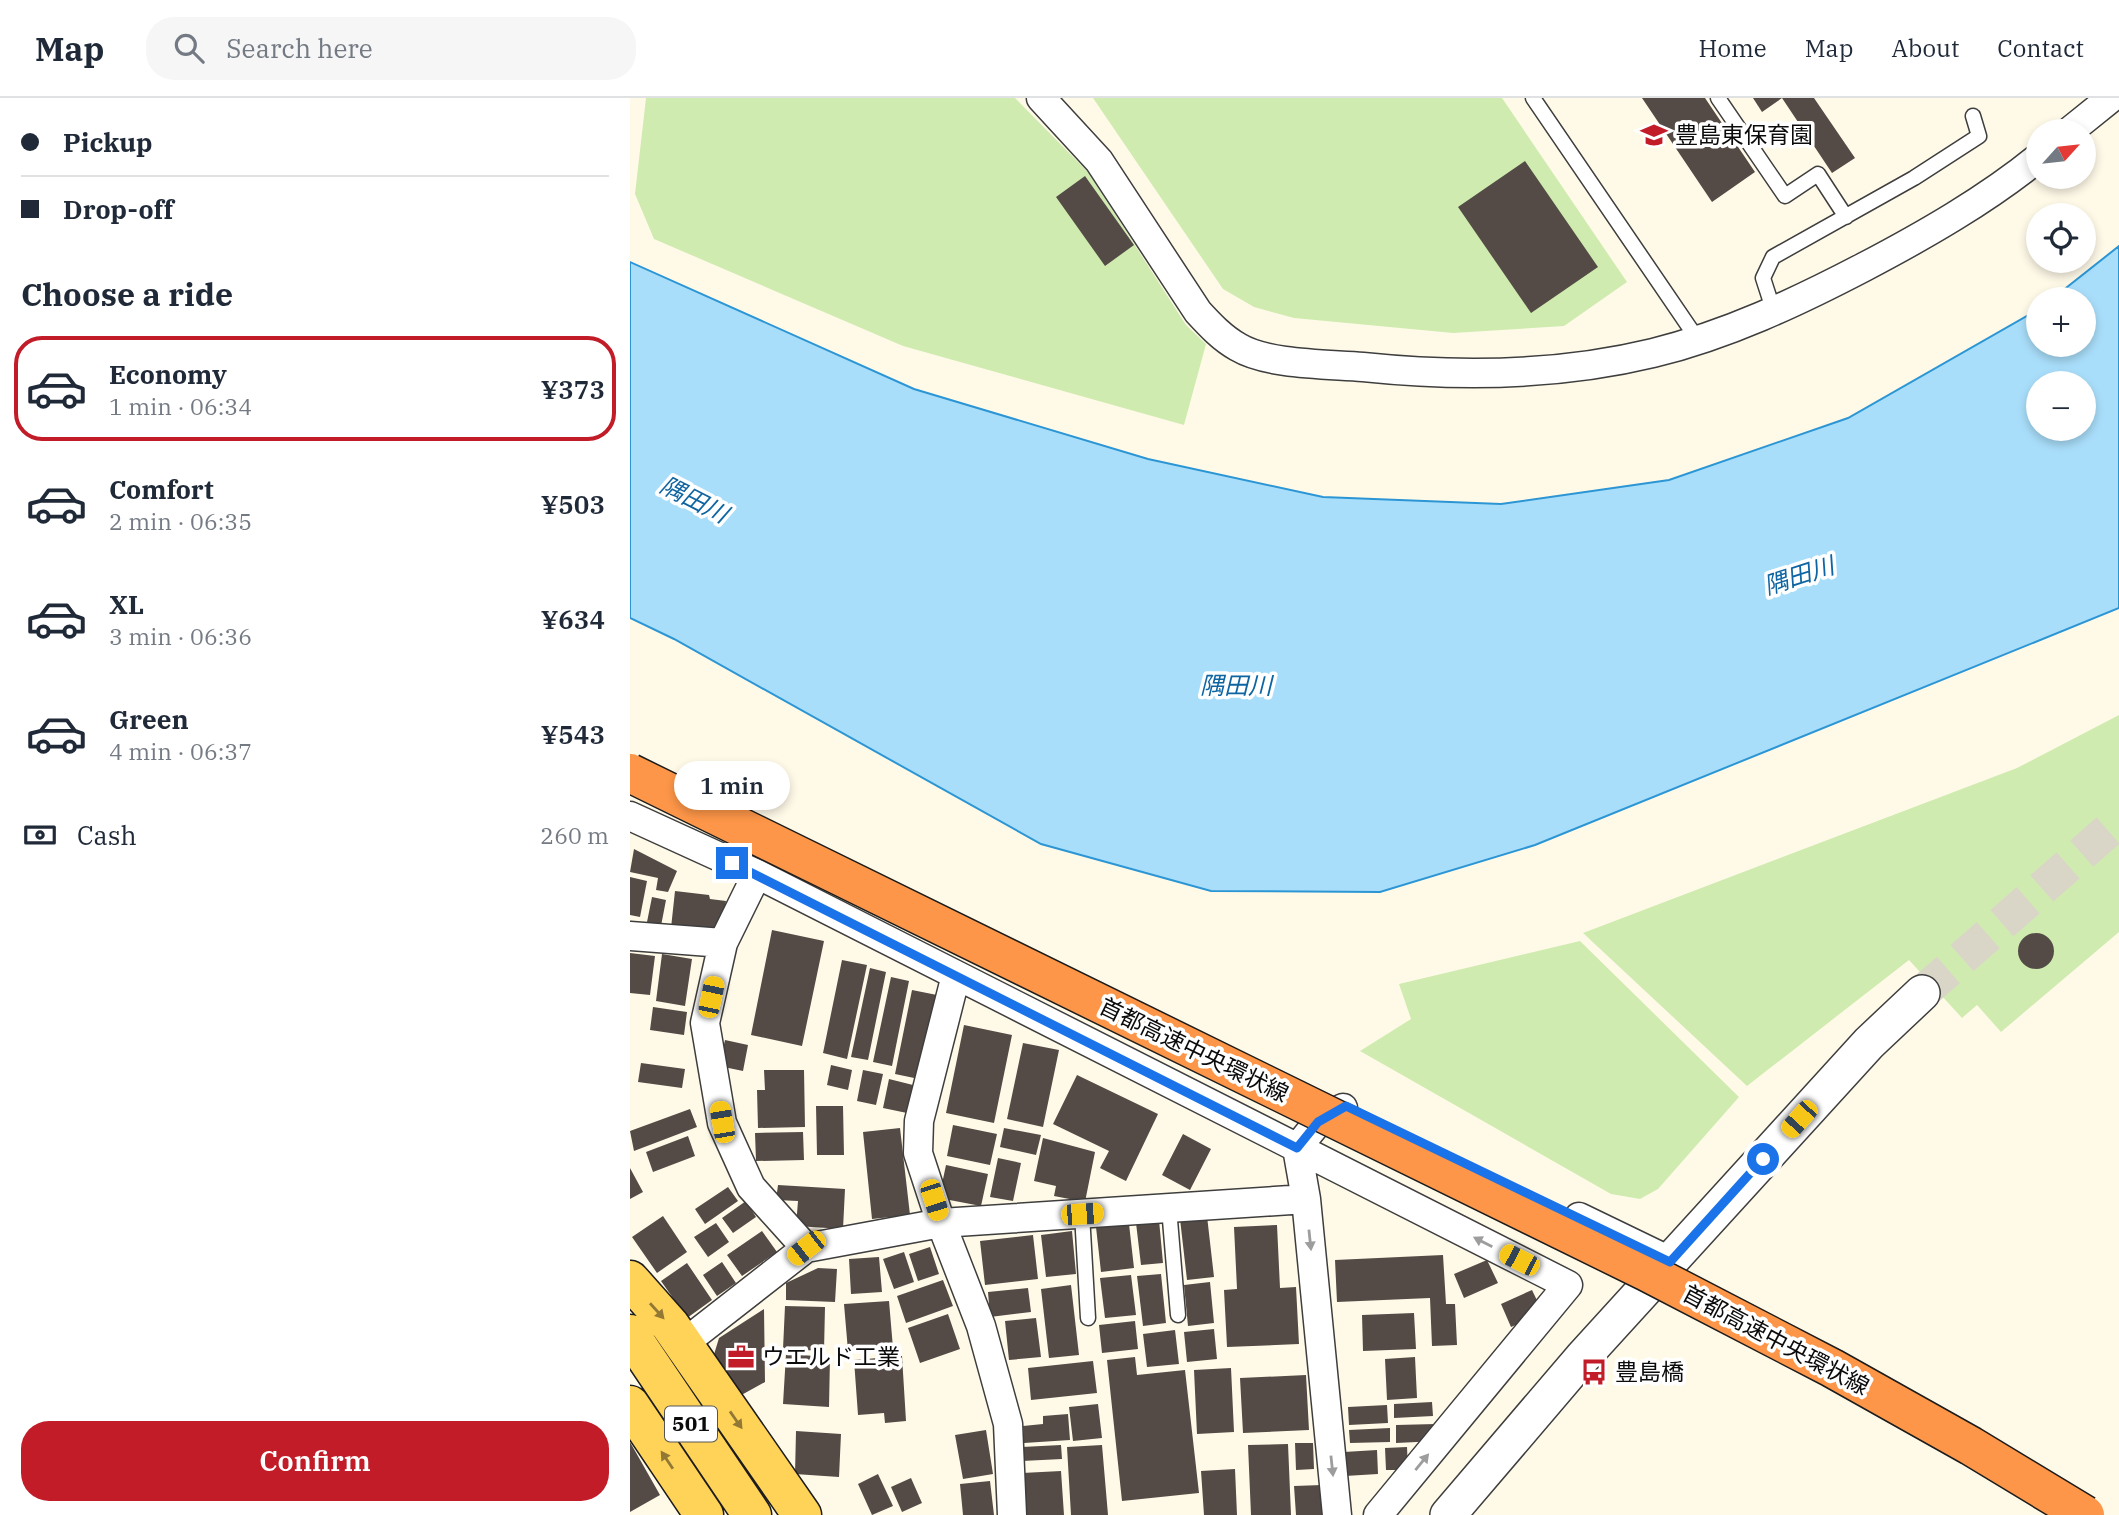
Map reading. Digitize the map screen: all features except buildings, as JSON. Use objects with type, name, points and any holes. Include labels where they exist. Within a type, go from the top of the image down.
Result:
[{"type":"highway","name":"首都高速中央環状線","points":[[630,773],[1645,1271],[1832,1368],[1971,1446],[2085,1515]]},
{"type":"highway","name":"首都高速中央環状線","points":[[630,792],[1636,1282],[1824,1379],[2059,1515]]},
{"type":"main road","points":[[630,1280],[682,1344],[802,1515]]},
{"type":"main road","name":"501","points":[[630,1334],[752,1515]]},
{"type":"main road","points":[[630,1405],[704,1515]]},
{"type":"street","points":[[1041,98],[1099,161],[1198,312],[1216,332],[1239,348],[1263,356],[1430,373],[1471,374],[1585,366],[1653,354],[1698,340],[1774,312],[1899,249],[2026,167]]},
{"type":"street","points":[[2085,119],[2110,98]]},
{"type":"street","points":[[630,816],[757,874],[1568,1285],[1378,1515]]},
{"type":"street","points":[[757,874],[723,943],[705,1023],[722,1122],[751,1187],[806,1248]]},
{"type":"street","points":[[630,936],[723,943]]},
{"type":"street","points":[[956,975],[919,1121],[918,1153],[941,1223],[981,1326],[1008,1424],[1012,1515]]},
{"type":"street","points":[[1448,1515],[1582,1358],[1869,1043],[1922,993]]},
{"type":"street","points":[[1336,1515],[1306,1199],[1297,1148],[1318,1122],[1346,1106],[1670,1262]]},
{"type":"street","points":[[682,1344],[806,1248],[941,1223],[1306,1199]]},
{"type":"lane","points":[[1533,98],[1698,340]]},
{"type":"lane","points":[[1718,98],[1785,196],[1818,174],[1846,217]]},
{"type":"lane","points":[[1774,312],[1763,278],[1767,264],[1779,253],[1846,217],[1979,136],[1973,116]]},
{"type":"lane","points":[[1169,1208],[1178,1315]]},
{"type":"lane","points":[[1082,1214],[1088,1318]]},
{"type":"green space","points":[[646,98],[1015,98],[1088,172],[1186,325],[1206,344],[1184,425],[903,346],[654,239],[635,194]]},
{"type":"green space","points":[[1093,98],[1502,98],[1627,282],[1564,326],[1453,333],[1294,318],[1254,307],[1223,289]]},
{"type":"green space","points":[[2119,715],[2119,932],[2001,1032],[1977,1005],[1962,1018],[1909,960],[1747,1086],[1583,933],[2017,768]]},
{"type":"green space","points":[[1580,941],[1739,1097],[1658,1189],[1640,1199],[1611,1194],[1360,1051],[1411,1019],[1399,984]]},
{"type":"water","name":"隅田川","points":[[2119,246],[2119,608],[1535,845],[1380,892],[1211,891],[1041,844],[674,639],[630,618],[630,262],[914,389],[1148,459],[1323,497],[1501,504],[1669,480],[1848,418],[2026,316],[2026,357],[2096,357],[2096,287],[2067,287],[2085,273],[2096,273],[2096,264]]},
{"type":"tunnel","points":[[1922,993],[2119,821]]},
{"type":"place","name":"豊島東保育園","points":[[1654,135]]},
{"type":"place","name":"ウエルド工業","points":[[741,1357]]},
{"type":"place","name":"豊島橋","points":[[1594,1372]]},
{"type":"route","points":[[732,863],[1297,1148],[1318,1122],[1346,1106],[1670,1262],[1763,1159]]}]
